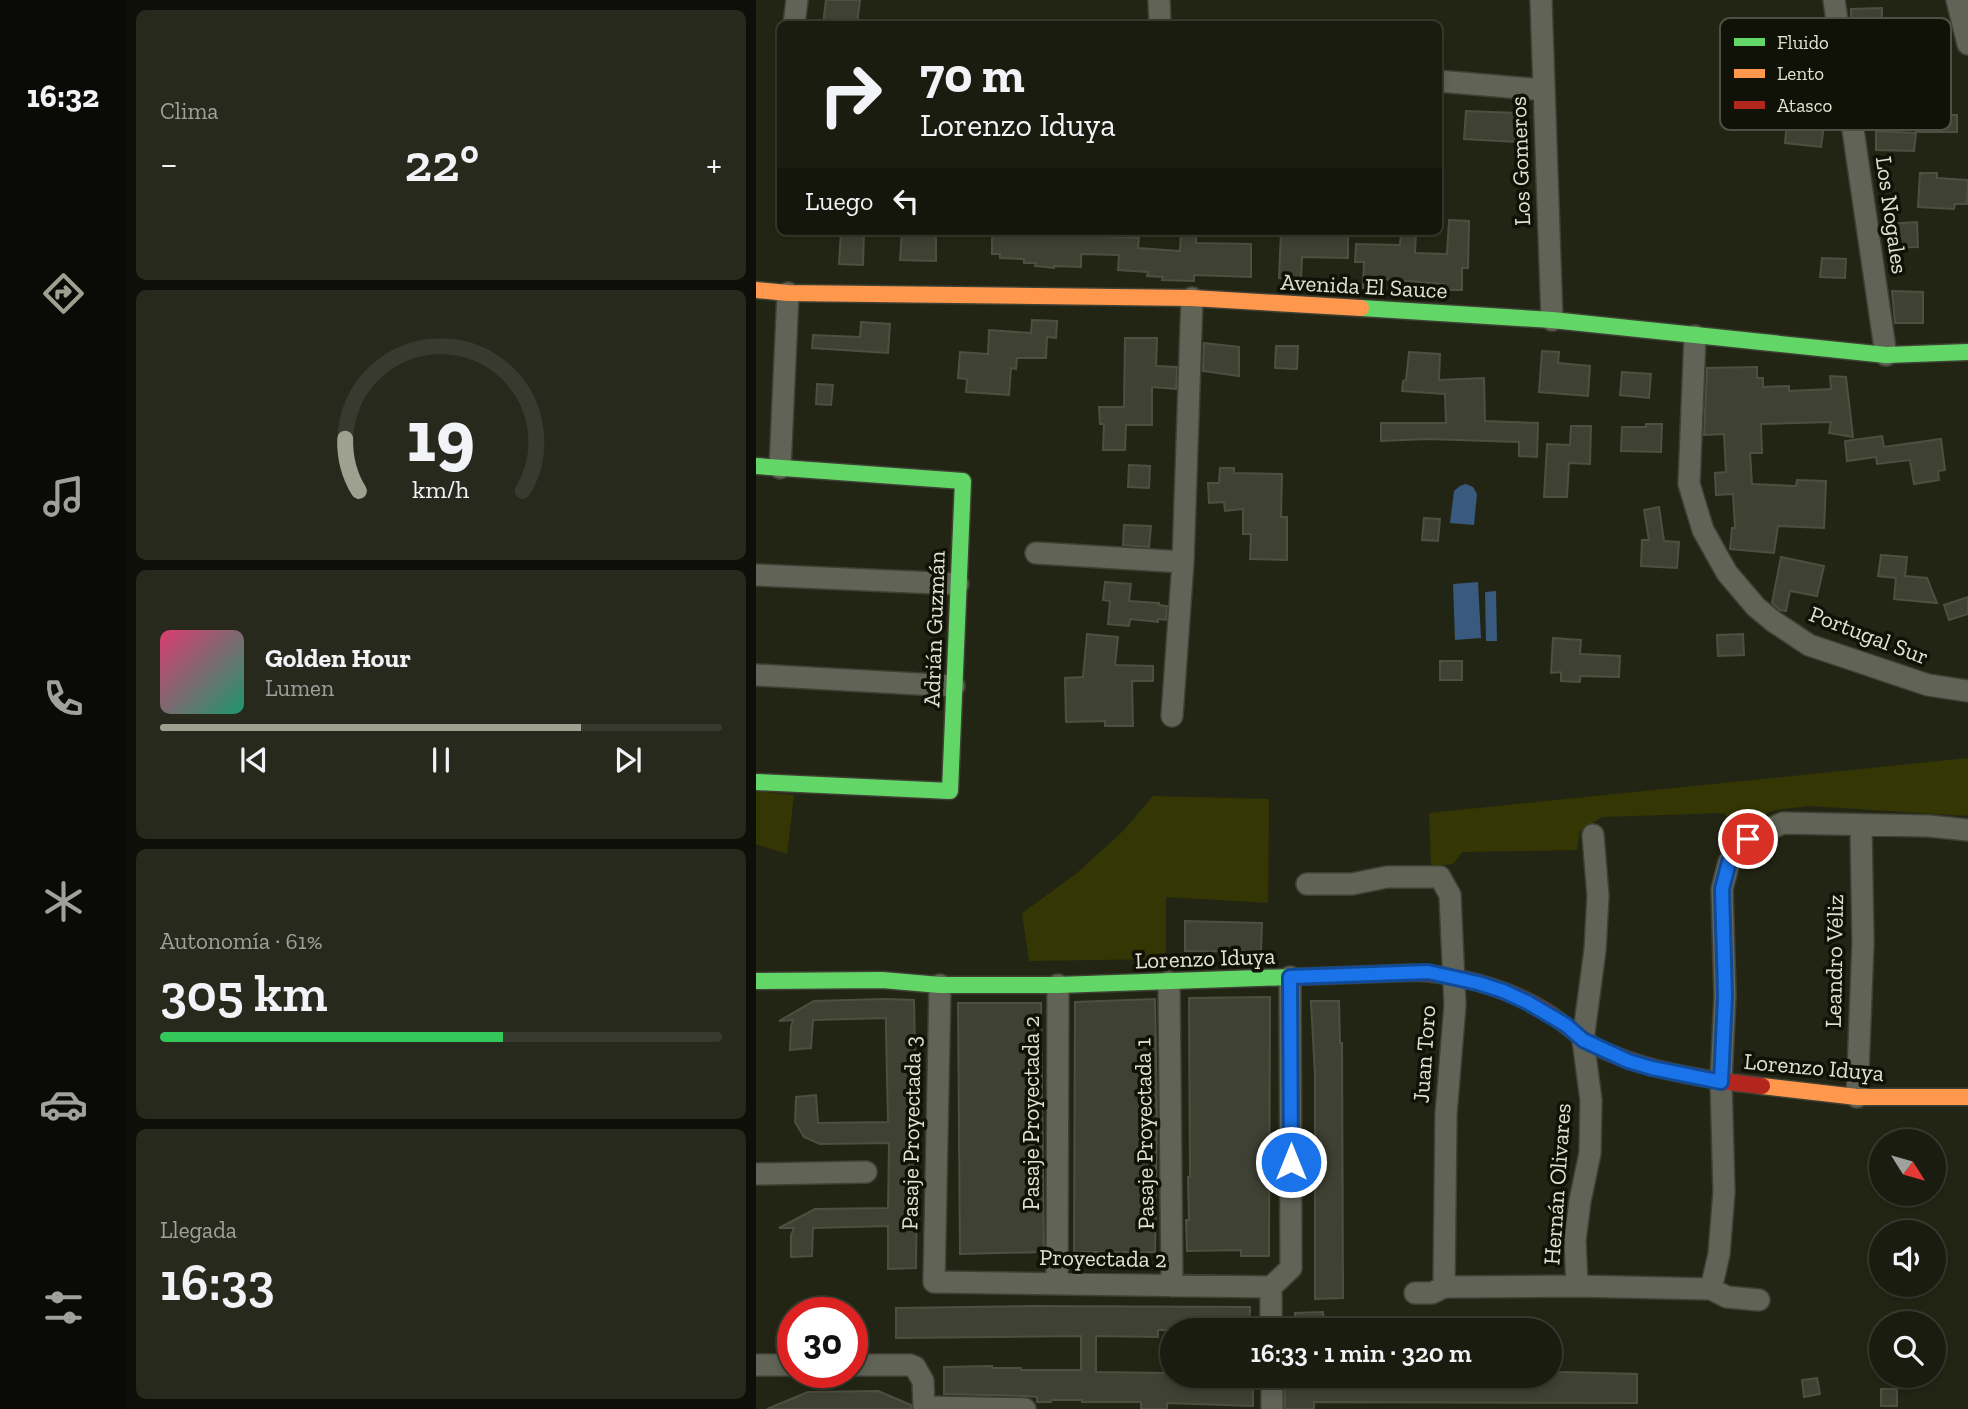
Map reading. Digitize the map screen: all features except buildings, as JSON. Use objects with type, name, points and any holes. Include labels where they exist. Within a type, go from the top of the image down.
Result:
[{"type":"street","points":[[794,21],[797,0]]},
{"type":"street","points":[[1159,0],[1160,21]]},
{"type":"street","name":"Los Gomeros","points":[[1541,0],[1552,320]]},
{"type":"street","name":"Los Nogales","points":[[1834,0],[1837,18]]},
{"type":"street","points":[[1957,0],[1968,44]]},
{"type":"street","points":[[1442,81],[1544,90]]},
{"type":"street","name":"Los Nogales","points":[[1853,130],[1886,355]]},
{"type":"street","name":"Avenida El Sauce","points":[[756,290],[788,293],[1192,298],[1552,320],[1886,355],[1968,352]]},
{"type":"street","points":[[780,468],[788,293]]},
{"type":"street","points":[[1172,716],[1183,562],[1192,298]]},
{"type":"street","name":"Portugal Sur","points":[[1695,336],[1689,484],[1703,530],[1727,573],[1756,607],[1790,634],[1809,645],[1928,685],[1968,691]]},
{"type":"street","name":"Adrián Guzmán","points":[[756,467],[963,481],[950,791],[756,782]]},
{"type":"street","points":[[1036,553],[1183,562]]},
{"type":"street","points":[[756,575],[958,584]]},
{"type":"street","points":[[756,675],[954,686]]},
{"type":"street","points":[[1711,1289],[1719,1254],[1724,1192],[1721,1082],[1725,996],[1722,889],[1729,862],[1748,839],[1783,823],[1929,826],[1968,830]]},
{"type":"street","name":"Leandro Véliz","points":[[1857,1097],[1863,943],[1861,825]]},
{"type":"street","name":"Hernán Olivares","points":[[1577,1286],[1575,1240],[1590,1153],[1591,1100],[1583,1040],[1595,950],[1598,897],[1593,835]]},
{"type":"street","name":"Juan Toro","points":[[1307,884],[1352,884],[1387,877],[1440,877],[1450,895],[1455,1005],[1446,1114],[1444,1287]]},
{"type":"street","name":"Lorenzo Iduya","points":[[756,981],[882,980],[940,985],[1058,985],[1428,972],[1491,987],[1527,1002],[1566,1025],[1583,1040],[1628,1061],[1652,1068],[1721,1082],[1857,1097],[1968,1097]]},
{"type":"street","points":[[1271,1318],[1271,1287],[1291,1268],[1290,977]]},
{"type":"street","name":"Pasaje Proyectada 1","points":[[1169,982],[1172,1286]]},
{"type":"street","name":"Pasaje Proyectada 3","points":[[934,1282],[940,985]]},
{"type":"street","name":"Pasaje Proyectada 2","points":[[1057,1284],[1058,985]]},
{"type":"street","points":[[756,1174],[866,1171]]},
{"type":"street","name":"Proyectada 2","points":[[934,1282],[1271,1287]]},
{"type":"street","points":[[1415,1293],[1432,1293],[1444,1287],[1577,1286],[1711,1289],[1727,1297],[1759,1300]]},
{"type":"street","points":[[756,1365],[777,1365]]},
{"type":"street","points":[[868,1365],[915,1367],[923,1381],[924,1408],[1025,1409]]},
{"type":"street","points":[[1272,1388],[1272,1409]]},
{"type":"shaded area","points":[[1968,758],[1968,816],[1809,806],[1776,810],[1743,822],[1737,829],[1724,813],[1602,817],[1580,831],[1577,850],[1462,852],[1453,864],[1431,867],[1429,813]]},
{"type":"shaded area","points":[[756,791],[794,795],[787,854],[756,844]]},
{"type":"shaded area","points":[[1153,796],[1269,799],[1268,903],[1166,897],[1166,959],[1029,961],[1022,913],[1076,874],[1124,830]]},
{"type":"water","points":[[1466,484],[1473,487],[1477,494],[1474,525],[1450,523],[1454,491]]},
{"type":"water","points":[[1478,582],[1481,638],[1455,640],[1453,584]]},
{"type":"water","points":[[1496,591],[1497,641],[1486,641],[1485,592]]},
{"type":"traffic: fast","points":[[1361,308],[1552,320],[1886,355],[1968,352]]},
{"type":"traffic: fast","points":[[756,466],[963,481],[950,791],[756,782]]},
{"type":"traffic: fast","points":[[756,981],[882,980],[940,985],[1058,985],[1404,973]]},
{"type":"traffic: slow","points":[[756,290],[788,293],[1192,298],[1361,308]]},
{"type":"traffic: slow","points":[[1762,1086],[1857,1097],[1968,1097]]},
{"type":"traffic: jam","points":[[1404,973],[1459,978],[1497,989],[1532,1003],[1597,1047],[1662,1070],[1762,1086]]},
{"type":"route","points":[[1291,1162],[1290,977],[1428,972],[1478,983],[1527,1002],[1566,1025],[1583,1040],[1628,1061],[1721,1082],[1725,996],[1722,889],[1729,862],[1748,839]]}]
